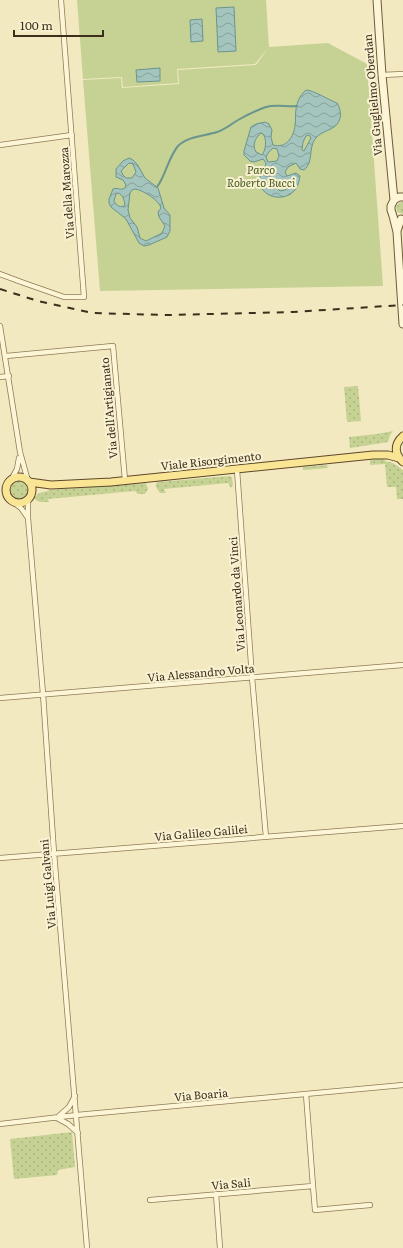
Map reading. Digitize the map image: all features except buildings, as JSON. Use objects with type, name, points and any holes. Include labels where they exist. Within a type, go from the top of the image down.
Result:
[{"type":"main road","name":"Via Guglielmo Oberdan","points":[[377,0],[392,187],[399,198],[391,206],[397,232],[403,324]]},
{"type":"main road","name":"Via Guglielmo Oberdan","points":[[394,216],[402,219],[397,232]]},
{"type":"main road","points":[[401,460],[396,449],[403,436]]},
{"type":"main road","name":"Viale Risorgimento","points":[[373,455],[384,452],[397,445]]},
{"type":"main road","name":"Viale Risorgimento","points":[[28,482],[51,486],[237,470],[373,455],[388,455],[401,460]]},
{"type":"main road","points":[[0,488],[20,477],[28,482],[31,489],[29,496],[20,503],[0,494]]},
{"type":"main road","points":[[9,482],[6,491],[11,499]]},
{"type":"main road","name":"Viale Risorgimento","points":[[29,496],[51,486]]},
{"type":"street","name":"Via della Marozza","points":[[0,274],[64,297],[84,296],[61,0]]},
{"type":"street","points":[[382,75],[403,74]]},
{"type":"street","points":[[0,146],[72,135]]},
{"type":"street","points":[[0,326],[6,356],[20,452],[28,482]]},
{"type":"street","name":"Via dell'Artigianato","points":[[6,356],[113,346],[125,480]]},
{"type":"street","points":[[0,377],[9,376]]},
{"type":"street","points":[[9,482],[17,469],[20,452]]},
{"type":"street","name":"Via Leonardo da Vinci","points":[[237,470],[252,677],[266,837]]},
{"type":"street","name":"Via Luigi Galvani","points":[[29,496],[28,518],[43,694],[54,854],[88,1248]]},
{"type":"street","points":[[11,499],[21,508],[28,518]]},
{"type":"street","name":"Via Alessandro Volta","points":[[0,698],[403,665]]},
{"type":"street","name":"Via Galileo Galilei","points":[[0,858],[403,826]]},
{"type":"street","name":"Via Boaria","points":[[0,1124],[77,1115],[403,1085]]},
{"type":"street","points":[[306,1094],[315,1210],[370,1205]]},
{"type":"street","points":[[55,1118],[66,1111],[75,1096]]},
{"type":"street","points":[[55,1118],[68,1124],[78,1133]]},
{"type":"street","name":"Via Sali","points":[[150,1200],[313,1186]]},
{"type":"street","points":[[216,1194],[220,1248]]},
{"type":"green space","points":[[77,0],[266,0],[269,47],[255,64],[177,69],[178,83],[123,87],[122,77],[83,79]]},
{"type":"green space","name":"Parco Roberto Bucci","points":[[328,43],[367,64],[383,286],[100,291],[83,80],[121,78],[122,88],[179,84],[178,70],[256,65],[269,47]]},
{"type":"green space","points":[[403,202],[403,214],[397,212],[396,207],[399,203]]},
{"type":"green space","points":[[358,386],[361,421],[347,422],[344,387]]},
{"type":"green space","points":[[393,431],[388,442],[350,448],[349,437]]},
{"type":"green space","points":[[383,458],[385,461],[393,463],[403,470],[403,499],[397,499],[396,487],[387,487],[385,464],[370,465],[370,460]]},
{"type":"green space","points":[[327,465],[328,468],[303,470],[303,467]]},
{"type":"green space","points":[[230,476],[232,478],[233,485],[231,488],[228,483],[164,489],[166,493],[160,493],[156,487],[156,483],[158,482]]},
{"type":"green space","points":[[15,481],[23,481],[28,486],[26,497],[23,499],[15,499],[10,494],[10,486]]},
{"type":"green space","points":[[146,483],[148,489],[145,494],[138,494],[135,491],[48,499],[49,502],[39,501],[34,498],[39,493],[51,490]]},
{"type":"green space","points":[[72,1132],[75,1167],[58,1170],[57,1175],[14,1179],[10,1139]]},
{"type":"water","points":[[234,7],[236,51],[218,52],[216,8]]},
{"type":"water","points":[[202,19],[203,41],[191,42],[190,20]]},
{"type":"water","points":[[160,68],[160,81],[137,82],[136,70]]},
{"type":"water","points":[[306,90],[313,92],[337,103],[340,112],[340,119],[334,127],[315,139],[309,163],[304,170],[300,169],[296,163],[288,167],[285,172],[287,176],[296,173],[300,176],[294,191],[285,196],[275,197],[266,193],[262,189],[259,181],[266,163],[263,159],[254,162],[250,161],[244,155],[244,151],[251,127],[265,122],[269,124],[272,130],[271,137],[273,145],[278,146],[285,144],[293,134],[297,104],[300,96]],"holes":[[[261,133],[263,134],[265,139],[265,147],[262,155],[256,152],[254,147],[256,139]],[[309,135],[311,138],[304,151],[302,150],[303,142],[306,136]],[[273,148],[277,149],[279,156],[277,161],[268,162],[266,157]],[[278,181],[292,181],[293,185],[280,191],[276,184]]]},
{"type":"water","points":[[129,158],[133,160],[145,178],[158,188],[164,208],[170,215],[170,231],[167,237],[149,245],[144,246],[139,243],[126,219],[111,207],[109,203],[113,189],[124,189],[126,185],[123,180],[116,177],[116,169],[123,161]],"holes":[[[129,163],[133,164],[136,172],[132,178],[126,178],[121,171]],[[135,189],[146,194],[158,202],[161,208],[158,212],[159,217],[165,226],[162,233],[146,241],[140,238],[137,227],[130,218],[128,210],[130,193]],[[116,194],[120,194],[124,199],[125,205],[122,207],[114,201]]]},
{"type":"waterway","points":[[157,187],[178,146],[187,140],[220,131],[245,116],[266,107],[297,106]]},
{"type":"railway","points":[[0,289],[38,301],[92,313],[167,315],[293,312],[403,305]]}]
